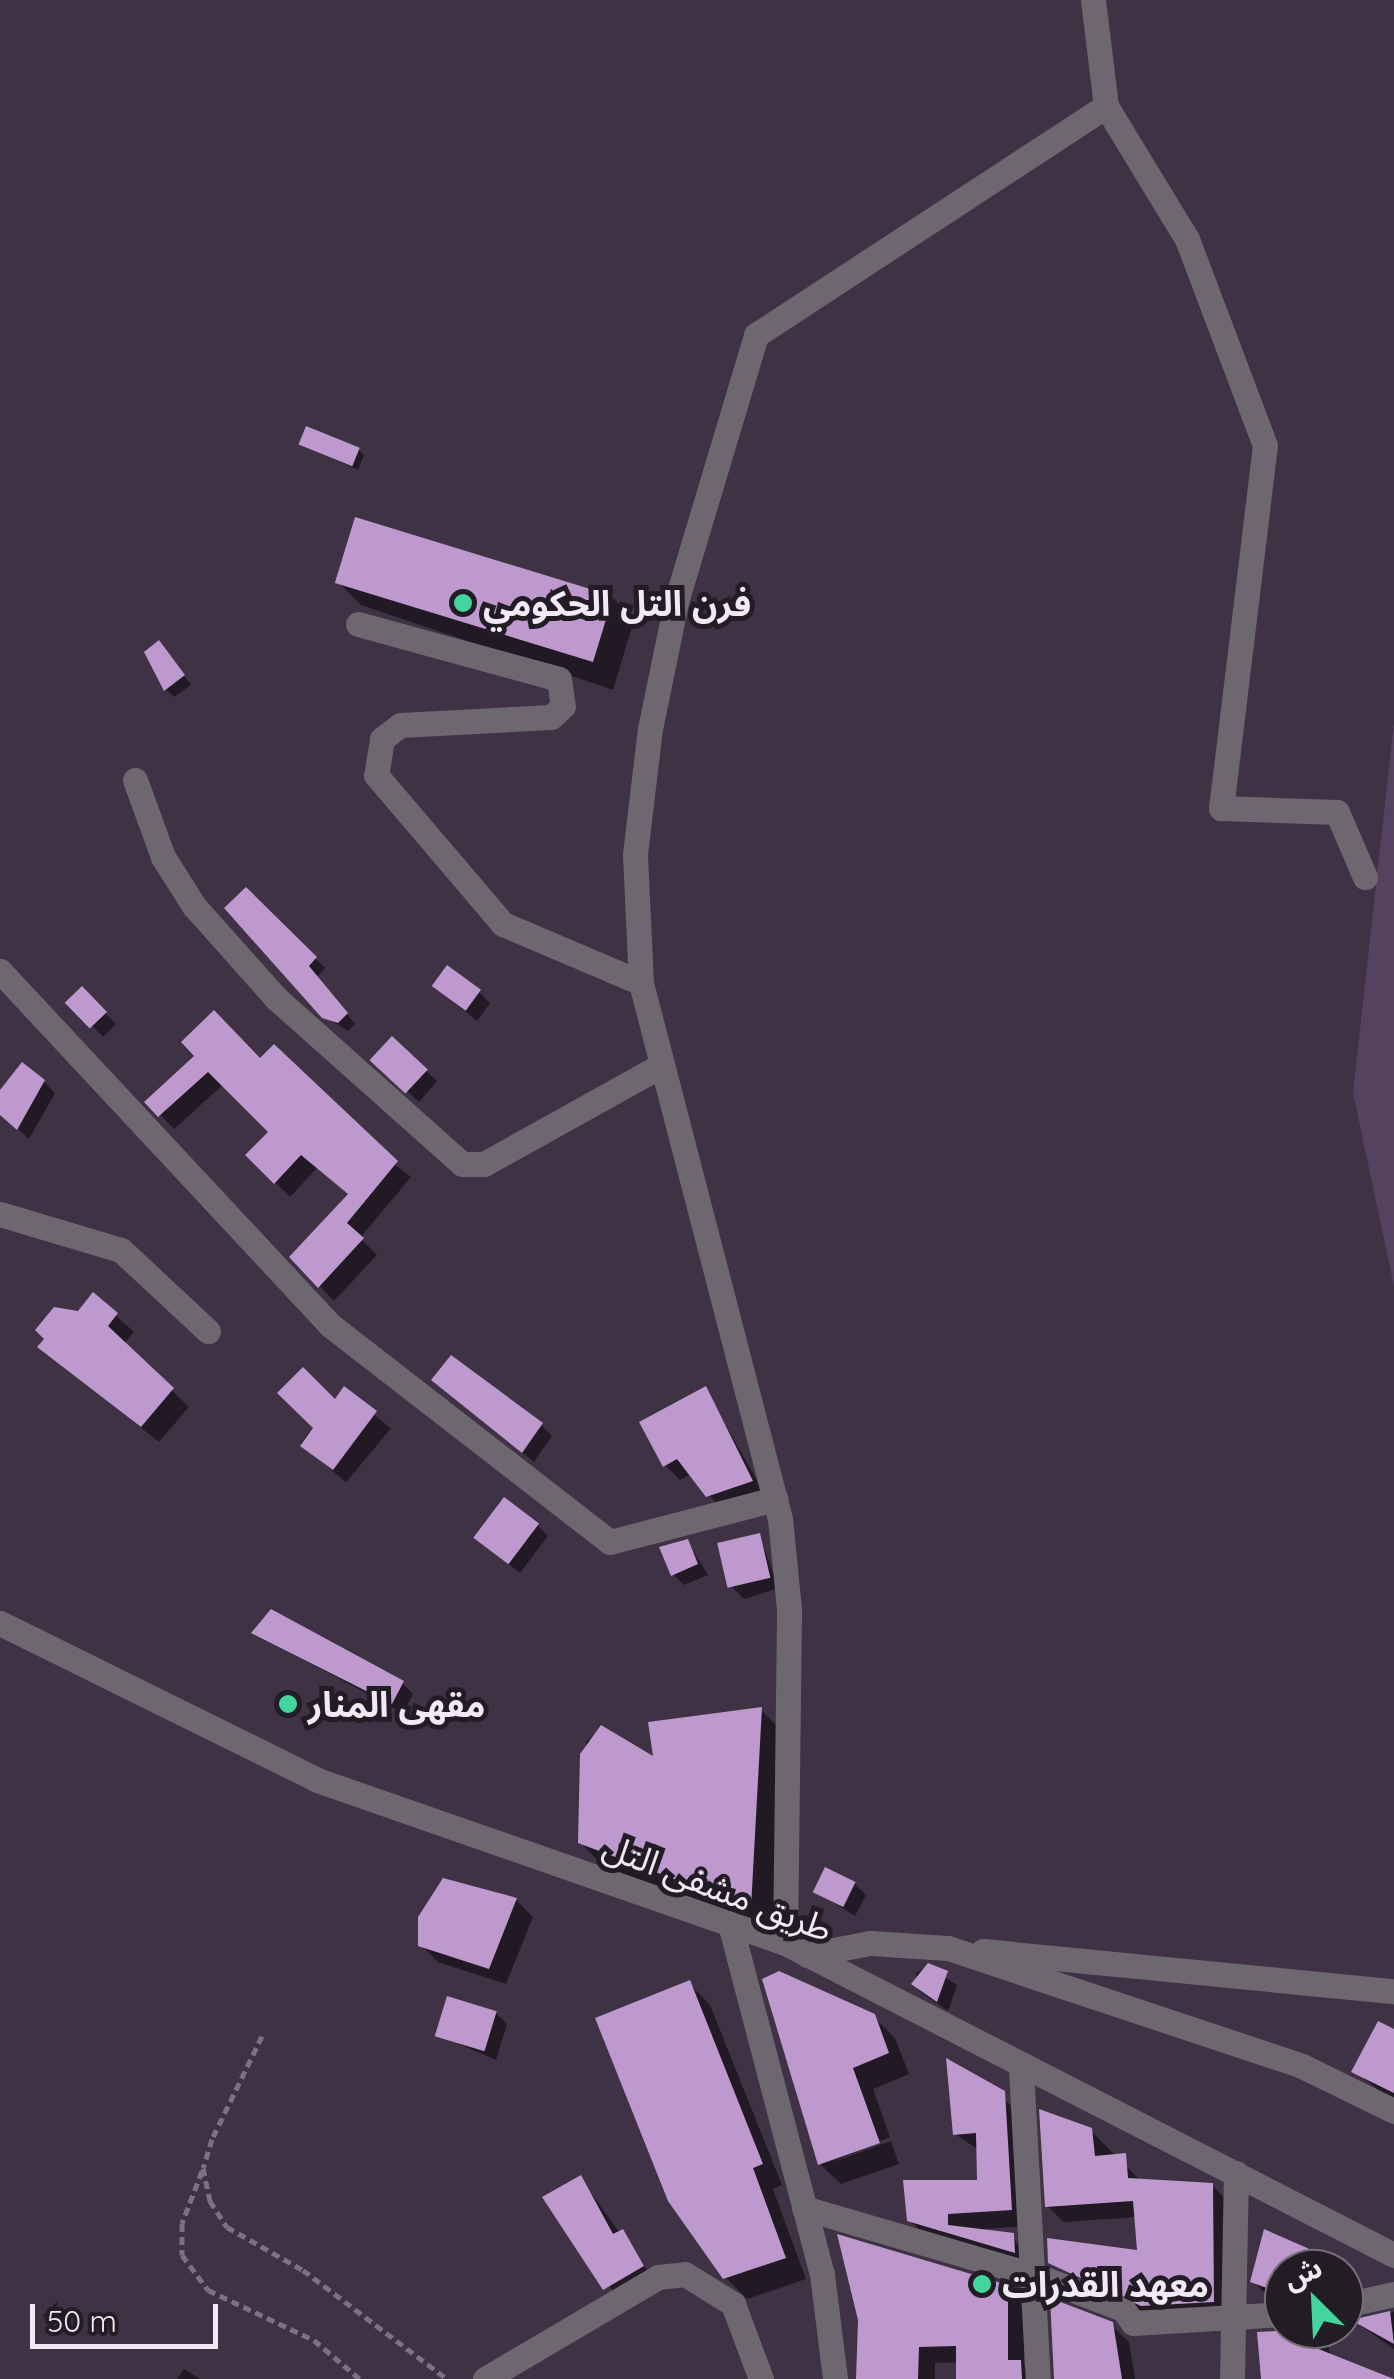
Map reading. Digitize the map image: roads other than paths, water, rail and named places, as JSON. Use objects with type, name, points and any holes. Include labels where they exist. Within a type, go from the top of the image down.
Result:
[{"type":"street","points":[[1093,0],[1106,106],[1187,239],[1265,445],[1221,808],[1337,812],[1366,878]]},
{"type":"street","points":[[1106,106],[756,335],[676,602],[650,729],[635,854],[641,983],[775,1499],[789,1609],[796,1949],[870,1943],[948,1948],[1394,1991]]},
{"type":"street","points":[[358,624],[559,679],[564,706],[551,717],[400,725],[382,739],[376,775],[504,924],[641,983]]},
{"type":"street","points":[[135,780],[163,857],[194,906],[277,1000],[462,1164],[484,1164],[662,1065]]},
{"type":"street","points":[[0,971],[330,1325],[610,1542],[775,1499]]},
{"type":"street","points":[[0,1214],[121,1250],[208,1331]]},
{"type":"street","name":"طريق مشفى التل","points":[[0,1622],[317,1780],[796,1949],[1021,2068],[1236,2173],[1394,2256]]},
{"type":"street","points":[[730,1924],[804,2208],[835,2379]]},
{"type":"street","points":[[948,1948],[1302,2066],[1394,2111]]},
{"type":"street","points":[[1021,2068],[1037,2276],[1038,2379]]},
{"type":"street","points":[[1232,2379],[1229,2322],[1236,2173]]},
{"type":"street","points":[[804,2208],[1037,2276],[1123,2309],[1133,2323],[1229,2322],[1264,2317]]},
{"type":"street","points":[[486,2379],[658,2277],[685,2274],[733,2304],[762,2379]]},
{"type":"street","points":[[1364,2301],[1394,2294]]},
{"type":"place","name":"فرن التل الحكومي","points":[[463,603]]},
{"type":"place","name":"مقهى المنار","points":[[288,1704]]},
{"type":"place","name":"معهد القدرات","points":[[982,2284]]}]
